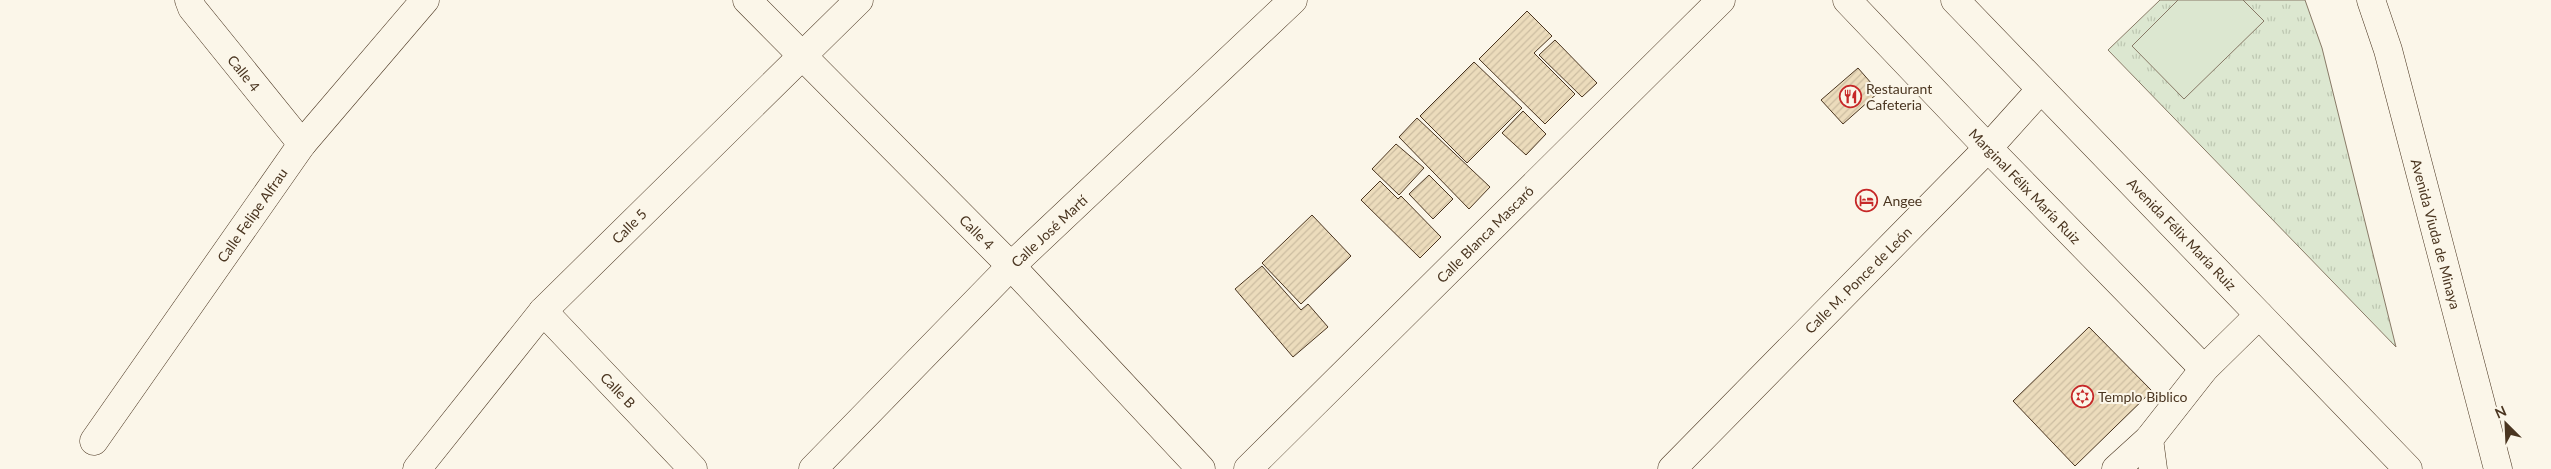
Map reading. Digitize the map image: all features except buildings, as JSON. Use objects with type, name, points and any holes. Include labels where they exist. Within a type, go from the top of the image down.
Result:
[{"type":"street","name":"Calle 4","points":[[189,0],[302,144]]},
{"type":"street","name":"Calle Felipe Alfrau","points":[[94,441],[302,144],[424,0]]},
{"type":"street","name":"Calle 4","points":[[747,0],[1012,266],[1202,469]]},
{"type":"street","name":"Calle 5","points":[[417,469],[543,311],[859,0]]},
{"type":"street","name":"Calle José Martí","points":[[813,469],[1012,266],[1293,0]]},
{"type":"street","name":"Calle Blanca Mascaró","points":[[1248,469],[1721,0]]},
{"type":"street","name":"Marginal Félix María Ruiz","points":[[1847,0],[2204,370]]},
{"type":"street","name":"Avenida Félix María Ruiz","points":[[1955,0],[2408,469]]},
{"type":"street","name":"Avenida Viuda de Minaya","points":[[2371,0],[2388,50],[2498,469]]},
{"type":"street","name":"Calle M. Ponce de León","points":[[1672,469],[1988,148],[2041,89]]},
{"type":"street","name":"Calle B","points":[[543,311],[693,469]]},
{"type":"street","points":[[2116,469],[2149,439],[2204,370],[2259,315]]},
{"type":"street","points":[[2149,439],[2153,469]]},
{"type":"green space","points":[[2160,0],[2305,0],[2322,48],[2396,347],[2108,50]]},
{"type":"green space","points":[[2178,0],[2243,0],[2264,21],[2184,99],[2132,46]]},
{"type":"place","name":"Restaurant Cafeteria","points":[[1850,96]]},
{"type":"place","name":"Angee","points":[[1867,200]]},
{"type":"place","name":"Templo Biblico","points":[[2082,396]]}]
